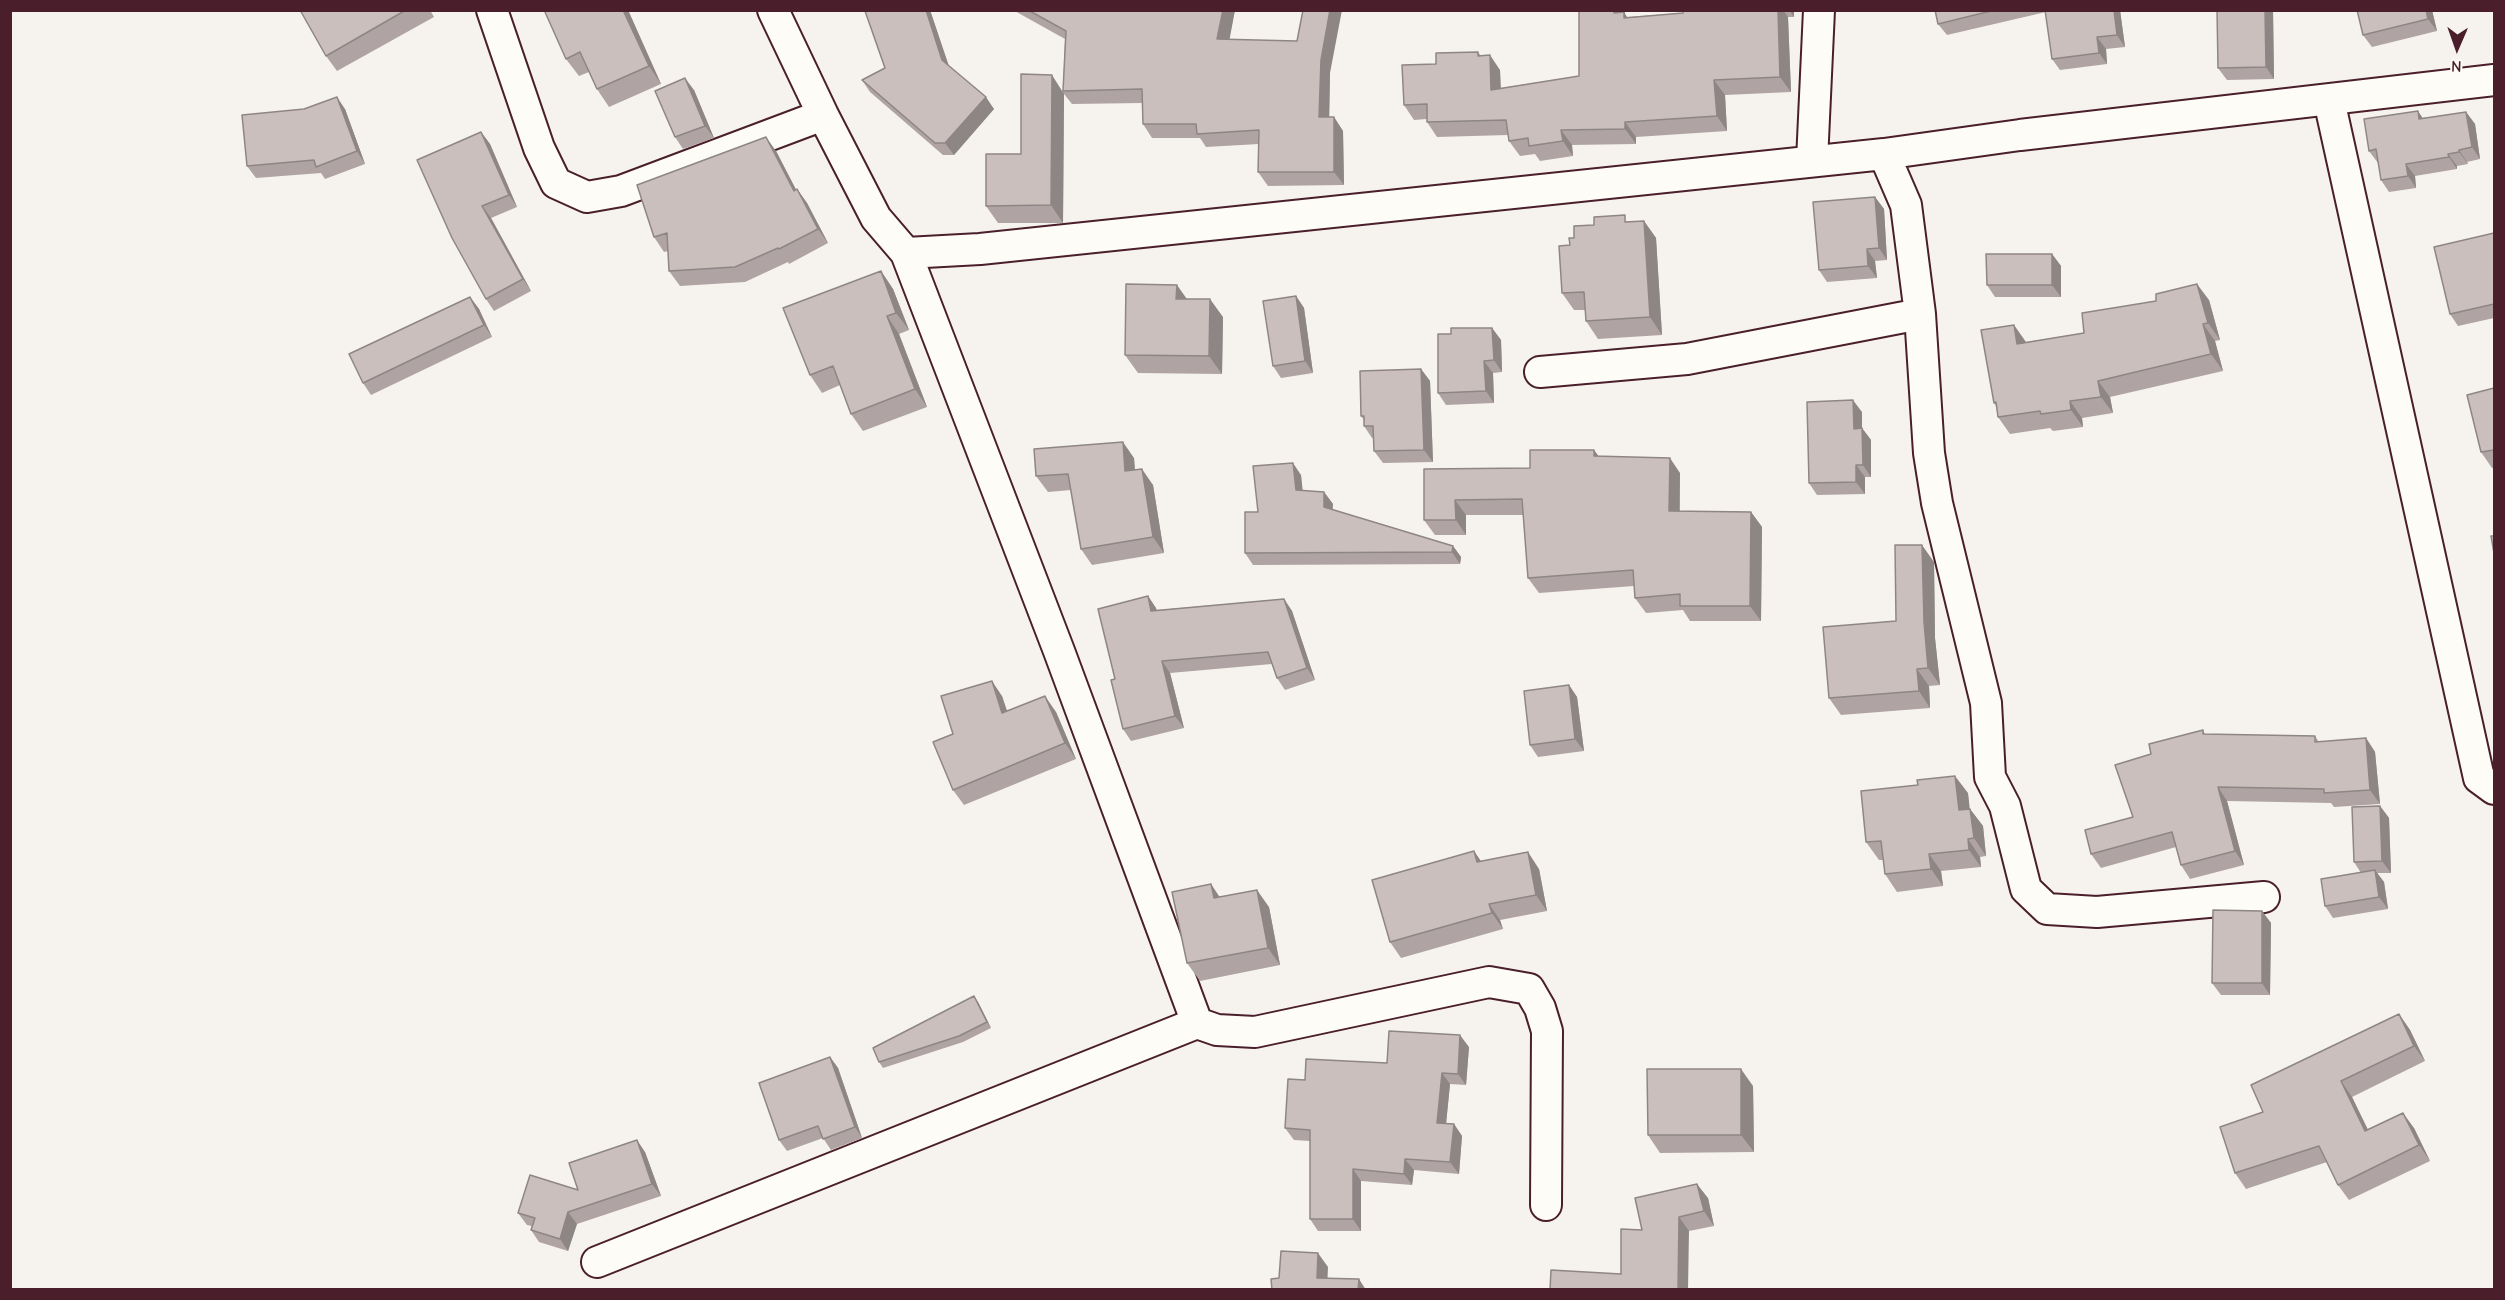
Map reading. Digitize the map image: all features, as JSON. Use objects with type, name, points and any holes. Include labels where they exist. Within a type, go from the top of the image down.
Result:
[{"type":"street","points":[[492,10],[539,148],[556,183],[587,197],[621,191],[823,115]]},
{"type":"street","points":[[773,10],[876,218],[906,253],[1059,651],[1197,1023]]},
{"type":"street","points":[[1812,161],[1819,10]]},
{"type":"street","points":[[906,253],[980,249],[1884,154],[2020,135],[2494,80]]},
{"type":"street","points":[[2328,100],[2479,778],[2494,789]]},
{"type":"street","points":[[1884,154],[1906,205],[1920,314],[1929,453],[1937,503],[1986,703],[1990,777],[2005,806],[2026,889],[2047,909],[2097,912],[2264,897]]},
{"type":"street","points":[[1540,372],[1687,359],[1920,314]]},
{"type":"street","points":[[597,1262],[1197,1023],[1217,1030],[1255,1032],[1489,982],[1529,989],[1540,1008],[1547,1030],[1546,1205]]},
{"type":"building","points":[[300,10],[406,10],[326,56]]},
{"type":"building","points":[[548,10],[623,10],[649,66],[597,89],[580,52],[566,59],[545,12]]},
{"type":"building","points":[[926,10],[942,60],[986,97],[945,143],[935,143],[862,80],[885,68],[865,11]]},
{"type":"building","points":[[1028,10],[1223,10],[1217,39],[1297,41],[1303,10],[1330,10],[1321,60],[1319,117],[1334,117],[1334,172],[1258,172],[1259,130],[1197,134],[1196,124],[1143,124],[1142,89],[1063,91],[1066,31]]},
{"type":"building","points":[[1579,10],[1614,10],[1614,13],[1624,12],[1624,18],[1683,13],[1683,10],[1778,10],[1780,77],[1714,80],[1717,116],[1625,122],[1625,129],[1561,130],[1563,141],[1529,146],[1528,138],[1509,141],[1506,120],[1427,122],[1427,104],[1404,105],[1402,65],[1436,64],[1436,53],[1478,52],[1478,56],[1490,55],[1491,90],[1579,76]]},
{"type":"building","points":[[1935,10],[1995,10],[1938,24]]},
{"type":"building","points":[[2045,10],[2114,10],[2117,35],[2097,37],[2099,53],[2052,59]]},
{"type":"building","points":[[2217,10],[2265,10],[2266,67],[2218,68]]},
{"type":"building","points":[[2357,10],[2426,10],[2428,19],[2363,35]]},
{"type":"building","points":[[1021,74],[1052,75],[1051,205],[986,206],[986,154],[1021,154]]},
{"type":"building","points":[[685,78],[705,126],[675,137],[655,91]]},
{"type":"building","points":[[337,97],[357,151],[316,167],[314,160],[247,166],[242,115],[304,109]]},
{"type":"building","points":[[2418,111],[2419,119],[2466,112],[2472,147],[2448,154],[2449,157],[2406,164],[2408,176],[2381,180],[2376,149],[2369,151],[2364,119]]},
{"type":"building","points":[[481,132],[509,195],[482,206],[523,279],[486,299],[452,238],[417,160]]},
{"type":"building","points":[[766,137],[794,191],[797,189],[818,229],[779,249],[735,267],[669,271],[667,233],[654,237],[637,185]]},
{"type":"building","points":[[1875,197],[1879,248],[1867,249],[1868,266],[1819,270],[1813,202]]},
{"type":"building","points":[[1625,215],[1625,222],[1644,221],[1650,317],[1586,321],[1584,292],[1562,293],[1559,246],[1570,245],[1569,238],[1574,238],[1574,226],[1594,225],[1594,217]]},
{"type":"building","points":[[2494,233],[2494,304],[2450,314],[2434,247]]},
{"type":"building","points":[[1986,254],[2052,254],[2052,285],[1987,285]]},
{"type":"building","points":[[881,271],[896,313],[887,316],[915,389],[851,414],[833,366],[810,375],[783,308]]},
{"type":"building","points":[[1126,284],[1177,285],[1176,299],[1210,299],[1209,356],[1125,355]]},
{"type":"building","points":[[2197,284],[2208,323],[2203,324],[2211,354],[2098,381],[2101,397],[2070,401],[2071,410],[2041,414],[2040,411],[1998,417],[1981,330],[2014,325],[2017,344],[2084,333],[2082,313],[2156,301],[2156,294]]},
{"type":"building","points":[[1296,296],[1305,361],[1273,366],[1263,301]]},
{"type":"building","points":[[470,297],[484,325],[363,383],[349,354]]},
{"type":"building","points":[[1451,328],[1492,328],[1494,360],[1484,361],[1486,391],[1438,393],[1438,334],[1451,334]]},
{"type":"building","points":[[1421,369],[1424,450],[1374,451],[1373,426],[1364,426],[1364,416],[1361,416],[1360,371]]},
{"type":"building","points":[[2494,388],[2494,450],[2481,452],[2467,395]]},
{"type":"building","points":[[1853,400],[1854,429],[1862,428],[1863,465],[1856,465],[1856,482],[1809,483],[1807,402]]},
{"type":"building","points":[[1123,442],[1125,471],[1142,469],[1153,537],[1081,549],[1068,474],[1036,476],[1034,449]]},
{"type":"building","points":[[1530,450],[1594,450],[1594,456],[1670,458],[1669,511],[1751,512],[1750,606],[1680,606],[1680,594],[1635,598],[1633,570],[1528,578],[1522,499],[1455,500],[1456,520],[1424,520],[1424,469],[1530,468]]},
{"type":"building","points":[[1293,463],[1296,490],[1324,492],[1324,507],[1453,546],[1452,552],[1245,553],[1245,512],[1258,512],[1253,466]]},
{"type":"building","points":[[2491,536],[2494,536],[2494,553]]},
{"type":"building","points":[[1895,545],[1922,545],[1928,668],[1917,669],[1919,691],[1829,698],[1823,627],[1896,621]]},
{"type":"building","points":[[1148,596],[1151,611],[1284,599],[1307,668],[1277,678],[1268,652],[1162,661],[1175,716],[1123,729],[1111,680],[1115,679],[1098,609]]},
{"type":"building","points":[[992,681],[1002,713],[1045,696],[1065,743],[953,790],[933,742],[953,734],[941,696]]},
{"type":"building","points":[[1569,685],[1575,739],[1530,745],[1524,691]]},
{"type":"building","points":[[2203,730],[2203,734],[2315,736],[2315,742],[2366,738],[2370,790],[2324,793],[2324,789],[2218,787],[2235,851],[2181,865],[2172,832],[2091,854],[2085,830],[2133,817],[2115,765],[2151,754],[2149,744]]},
{"type":"building","points":[[1955,776],[1959,810],[1970,809],[1974,838],[1968,839],[1969,850],[1929,854],[1931,869],[1885,874],[1881,841],[1866,842],[1861,791],[1918,785],[1917,780]]},
{"type":"building","points":[[2380,806],[2382,861],[2354,862],[2352,807]]},
{"type":"building","points":[[1474,851],[1477,862],[1528,852],[1536,895],[1489,904],[1492,913],[1390,942],[1372,880]]},
{"type":"building","points":[[2375,870],[2379,897],[2325,906],[2321,879]]},
{"type":"building","points":[[1211,884],[1214,898],[1257,890],[1268,948],[1187,963],[1172,892]]},
{"type":"building","points":[[2213,910],[2262,911],[2262,983],[2212,983]]},
{"type":"building","points":[[974,996],[987,1022],[959,1036],[879,1062],[873,1048]]},
{"type":"building","points":[[2399,1014],[2414,1046],[2341,1081],[2365,1131],[2403,1113],[2419,1145],[2338,1185],[2319,1146],[2235,1173],[2220,1127],[2263,1112],[2251,1085]]},
{"type":"building","points":[[1389,1031],[1460,1035],[1458,1074],[1442,1073],[1437,1123],[1454,1124],[1450,1162],[1405,1159],[1404,1174],[1353,1169],[1353,1219],[1310,1219],[1310,1130],[1285,1128],[1288,1079],[1305,1080],[1306,1059],[1387,1063]]},
{"type":"building","points":[[830,1057],[855,1127],[823,1139],[818,1126],[779,1140],[759,1083]]},
{"type":"building","points":[[1647,1069],[1741,1069],[1741,1135],[1648,1135]]},
{"type":"building","points":[[637,1140],[652,1184],[568,1212],[560,1239],[531,1230],[535,1218],[518,1213],[530,1175],[578,1190],[569,1163]]},
{"type":"building","points":[[1697,1184],[1704,1211],[1679,1217],[1678,1290],[1550,1290],[1551,1270],[1621,1274],[1621,1229],[1642,1230],[1635,1198]]},
{"type":"building","points":[[1281,1251],[1318,1253],[1317,1278],[1359,1279],[1358,1290],[1272,1290],[1271,1279],[1279,1278]]}]
